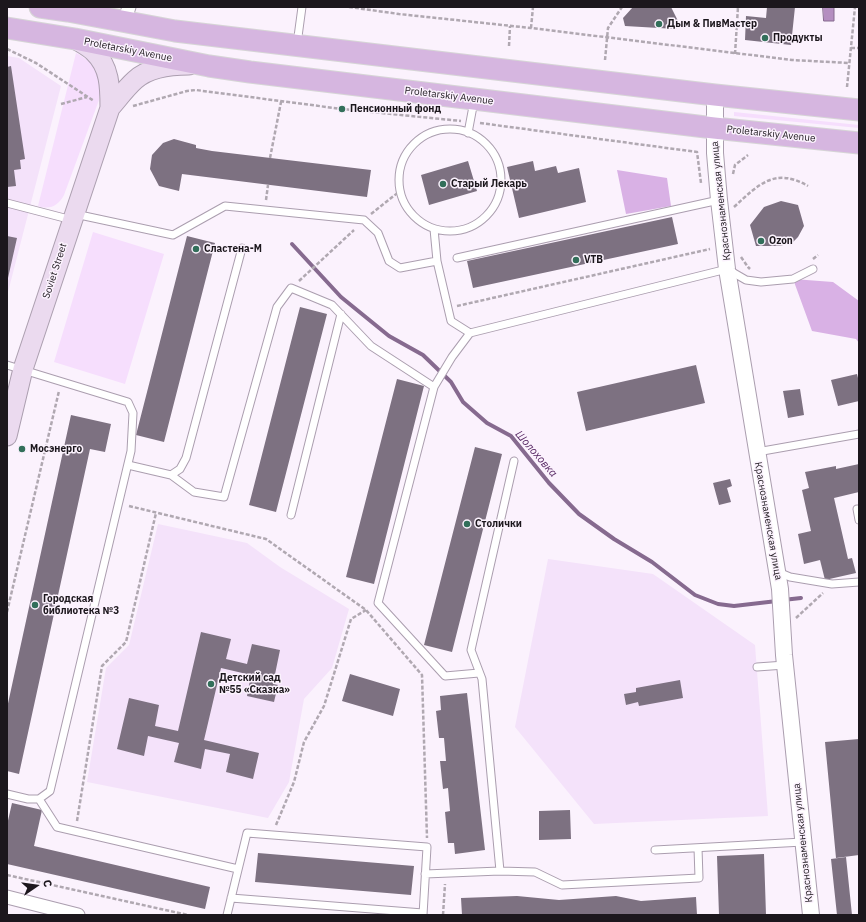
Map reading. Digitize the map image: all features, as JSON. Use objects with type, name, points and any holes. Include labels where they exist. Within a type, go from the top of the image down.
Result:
[{"type":"main road","points":[[40,7],[68,11],[127,14],[175,31],[715,95],[859,110]]},
{"type":"main road","name":"Proletarskiy Avenue","points":[[7,28],[75,39],[209,66],[714,128],[859,142]]},
{"type":"main road","points":[[75,39],[94,51],[106,70],[110,80],[102,105]]},
{"type":"main road","points":[[102,105],[144,73],[174,65],[209,66]]},
{"type":"main road","name":"Soviet Street","points":[[7,436],[15,367],[73,217],[102,105]]},
{"type":"street","name":"Краснознаменская улица","points":[[715,95],[715,153],[725,201],[728,269],[777,572],[780,589],[788,616],[785,665],[811,915]]},
{"type":"street","points":[[7,897],[78,915]]},
{"type":"lane","points":[[297,46],[302,7]]},
{"type":"lane","points":[[468,132],[474,99]]},
{"type":"lane","points":[[449,129],[468,132],[483,141],[494,153],[501,172],[499,196],[496,204],[485,218],[465,230],[445,232],[434,229],[419,221],[406,207],[400,191],[400,172],[410,149],[418,141],[434,132],[449,129]]},
{"type":"lane","points":[[457,258],[725,201]]},
{"type":"lane","points":[[7,202],[73,217],[173,235],[225,206],[364,220],[378,233],[389,261],[400,268],[437,261]]},
{"type":"lane","points":[[434,229],[437,261],[452,321],[470,333]]},
{"type":"lane","points":[[171,475],[180,469],[186,458],[242,248]]},
{"type":"lane","points":[[479,673],[445,676],[378,603],[434,387],[452,357],[470,333],[728,269],[746,280],[761,282],[793,280],[813,269]]},
{"type":"lane","points":[[128,465],[171,475],[194,492],[224,497],[277,307],[291,288],[332,305],[371,346],[434,387]]},
{"type":"lane","points":[[291,515],[341,314]]},
{"type":"lane","points":[[7,794],[28,799],[38,799],[50,791],[128,465],[131,451],[133,413],[128,402],[15,367]]},
{"type":"lane","points":[[757,452],[859,434]]},
{"type":"lane","points":[[500,871],[482,679],[471,650],[514,461]]},
{"type":"lane","points":[[859,508],[857,509],[859,520]]},
{"type":"lane","points":[[777,572],[790,577],[832,584],[859,582]]},
{"type":"lane","points":[[757,668],[785,665]]},
{"type":"lane","points":[[38,799],[57,827],[238,869]]},
{"type":"lane","points":[[227,915],[231,898],[238,869],[247,833],[427,847],[423,914],[231,898]]},
{"type":"lane","points":[[655,850],[803,842]]},
{"type":"lane","points":[[425,874],[500,871],[535,872],[562,885],[699,878],[698,848]]},
{"type":"path","points":[[349,7],[735,54],[792,60],[849,63]]},
{"type":"path","points":[[531,28],[533,7]]},
{"type":"path","points":[[605,60],[608,28],[622,7]]},
{"type":"path","points":[[735,54],[738,7]]},
{"type":"path","points":[[847,86],[855,7]]},
{"type":"path","points":[[509,46],[510,26]]},
{"type":"path","points":[[851,48],[859,48]]},
{"type":"path","points":[[7,49],[36,63],[102,105]]},
{"type":"path","points":[[130,106],[196,90],[281,102],[470,122],[697,152]]},
{"type":"path","points":[[61,104],[88,97]]},
{"type":"path","points":[[270,158],[281,102]]},
{"type":"path","points":[[731,179],[735,165],[748,155]]},
{"type":"path","points":[[725,201],[732,209],[750,192],[765,182],[781,177],[797,179],[808,186]]},
{"type":"path","points":[[266,210],[268,185]]},
{"type":"path","points":[[448,308],[710,249]]},
{"type":"path","points":[[739,250],[741,257],[752,270]]},
{"type":"path","points":[[812,260],[818,255]]},
{"type":"path","points":[[306,274],[318,263]]},
{"type":"path","points":[[7,612],[61,382]]},
{"type":"path","points":[[118,503],[266,539],[366,610],[422,675],[427,847]]},
{"type":"path","points":[[75,831],[102,666],[126,642],[156,513]]},
{"type":"path","points":[[788,616],[812,602],[832,584]]},
{"type":"path","points":[[272,834],[294,782],[304,742],[324,706],[351,619],[378,603]]},
{"type":"path","points":[[443,915],[446,873]]},
{"type":"path","points":[[7,875],[188,915]]},
{"type":"shaded area","points":[[823,7],[834,7],[834,21],[824,21]]},
{"type":"shaded area","points":[[76,53],[89,62],[96,72],[99,84],[99,100],[64,195],[59,202],[46,208],[38,206]]},
{"type":"shaded area","points":[[7,56],[19,58],[61,86],[7,296]]},
{"type":"shaded area","points":[[734,112],[859,125],[859,128],[734,116]]},
{"type":"shaded area","points":[[617,170],[667,178],[671,206],[626,214]]},
{"type":"shaded area","points":[[93,232],[164,254],[125,384],[54,362]]},
{"type":"shaded area","points":[[793,279],[833,282],[859,301],[859,343],[856,339],[812,331]]},
{"type":"shaded area","name":"Детский сад №55 «Сказка»","points":[[158,524],[247,543],[280,567],[349,609],[332,668],[304,699],[289,782],[268,818],[87,782],[106,668],[129,645]]},
{"type":"shaded area","points":[[548,559],[653,574],[755,645],[768,816],[594,824],[515,727]]},
{"type":"building","points":[[633,7],[671,7],[679,23],[676,29],[625,26],[623,18]]},
{"type":"building","points":[[767,7],[795,7],[791,45],[745,40],[746,16],[766,18]]},
{"type":"building","points":[[11,66],[25,159],[20,160],[21,169],[14,170],[16,186],[7,187],[7,67]]},
{"type":"building","points":[[174,139],[196,145],[196,148],[212,151],[371,170],[367,197],[182,174],[179,191],[159,186],[150,169],[152,155],[163,143]]},
{"type":"building","points":[[468,161],[477,191],[429,205],[421,175]]},
{"type":"building","points":[[533,161],[535,171],[556,166],[558,173],[579,168],[586,202],[519,218],[507,167]]},
{"type":"building","points":[[781,201],[798,205],[804,226],[798,237],[793,242],[780,246],[756,246],[750,225],[764,207]]},
{"type":"building","points":[[672,217],[678,244],[473,288],[467,261]]},
{"type":"building","points":[[7,236],[17,238],[8,278],[7,278]]},
{"type":"building","points":[[187,236],[215,243],[164,442],[136,435]]},
{"type":"building","points":[[300,307],[327,314],[276,512],[249,505]]},
{"type":"building","points":[[696,365],[705,403],[586,431],[577,392]]},
{"type":"building","points":[[857,374],[859,382],[859,401],[838,406],[831,380]]},
{"type":"building","points":[[397,379],[424,386],[374,584],[346,577]]},
{"type":"building","points":[[800,389],[804,415],[788,418],[783,391]]},
{"type":"building","points":[[71,415],[111,424],[105,452],[90,449],[19,774],[7,771],[7,708]]},
{"type":"building","points":[[475,447],[502,454],[452,652],[424,645]]},
{"type":"building","points":[[859,464],[859,492],[834,498],[848,559],[852,558],[856,573],[825,580],[820,560],[804,564],[798,534],[811,531],[802,490],[809,488],[805,472],[836,466],[836,469]]},
{"type":"building","points":[[730,479],[732,486],[727,488],[731,502],[719,505],[713,483]]},
{"type":"building","points":[[201,632],[231,639],[226,659],[247,664],[252,644],[280,650],[273,684],[278,685],[274,702],[247,696],[251,675],[221,668],[204,740],[259,753],[253,779],[226,772],[230,754],[205,749],[201,769],[174,762],[179,743],[148,736],[144,756],[117,749],[129,698],[159,705],[155,726],[178,731]]},
{"type":"building","points":[[350,674],[400,689],[393,716],[342,701]]},
{"type":"building","points":[[680,680],[683,698],[639,706],[638,702],[626,705],[624,694],[636,692],[636,688]]},
{"type":"building","points":[[467,693],[485,850],[455,854],[454,843],[448,843],[445,812],[450,811],[448,788],[443,789],[440,761],[446,761],[444,738],[439,738],[436,711],[441,710],[440,696]]},
{"type":"building","points":[[859,739],[859,855],[836,858],[825,742]]},
{"type":"building","points":[[12,803],[42,810],[34,846],[210,887],[205,909],[7,864],[7,825]]},
{"type":"building","points":[[570,810],[571,839],[539,840],[539,811]]},
{"type":"building","points":[[258,853],[414,866],[411,895],[255,882]]},
{"type":"building","points":[[764,854],[766,915],[719,915],[717,856]]},
{"type":"building","points":[[846,857],[852,915],[837,915],[831,859]]},
{"type":"building","points":[[517,896],[559,900],[616,896],[641,901],[696,897],[697,915],[462,915],[461,898]]},
{"type":"waterway","name":"Шолоховка","points":[[292,244],[341,297],[389,336],[423,355],[451,382],[463,402],[487,423],[511,436],[549,483],[579,514],[614,539],[652,562],[695,595],[718,604],[734,606],[777,601]]},
{"type":"waterway","name":"Шолоховка","points":[[783,600],[801,598]]},
{"type":"place","name":"Дым & ПивМастер","points":[[659,24]]},
{"type":"place","name":"Продукты","points":[[765,38]]},
{"type":"place","name":"Пенсионный фонд","points":[[342,109]]},
{"type":"place","name":"Старый Лекарь","points":[[443,184]]},
{"type":"place","name":"Ozon","points":[[761,241]]},
{"type":"place","name":"Сластена-М","points":[[196,249]]},
{"type":"place","name":"VTB","points":[[576,260]]},
{"type":"place","name":"Мосэнерго","points":[[22,449]]},
{"type":"place","name":"Столички","points":[[467,524]]},
{"type":"place","name":"Городская библиотека №3","points":[[35,605]]},
{"type":"place","name":"Детский сад №55 «Сказка»","points":[[211,684]]}]
